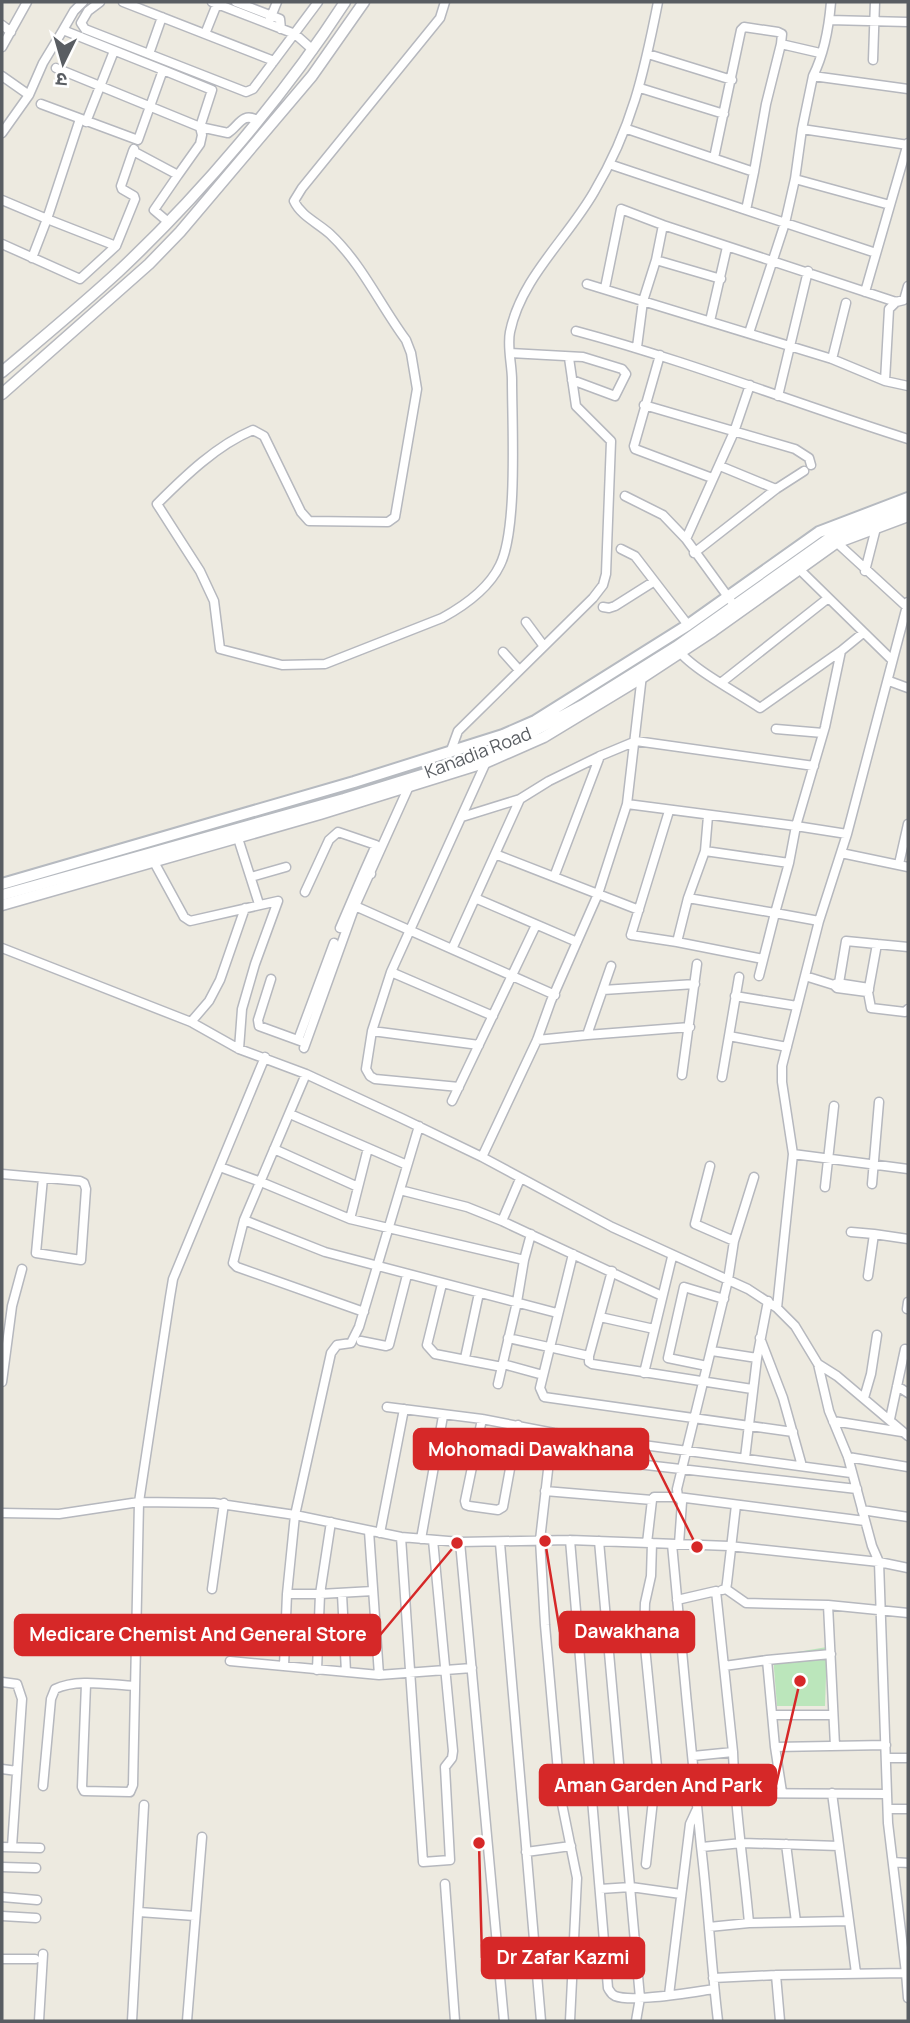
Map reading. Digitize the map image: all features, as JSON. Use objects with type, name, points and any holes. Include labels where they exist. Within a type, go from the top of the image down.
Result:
[{"type":"main road","name":"Kanadia Road","points":[[2,895],[286,820],[515,745],[585,708],[710,628],[731,602],[819,532],[908,498]]},
{"type":"main road","name":"Kanadia Road","points":[[2,884],[503,736],[535,722],[688,625],[796,566],[834,540],[908,508]]},
{"type":"street","points":[[2,47],[27,2]]},
{"type":"street","points":[[2,132],[29,95],[43,63],[74,11],[83,2]]},
{"type":"street","points":[[100,2],[92,6],[82,18],[81,23],[85,29],[246,92],[253,89],[317,2]]},
{"type":"street","points":[[123,2],[274,61]]},
{"type":"street","points":[[236,2],[281,29],[295,34],[313,50]]},
{"type":"street","points":[[270,20],[277,2]]},
{"type":"street","points":[[2,372],[119,271],[202,184],[313,50],[345,2]]},
{"type":"street","points":[[2,394],[149,264],[180,233],[312,76],[363,2]]},
{"type":"street","points":[[445,2],[440,18],[294,201],[298,209],[332,236],[355,263],[406,340],[411,353],[417,389],[395,517],[388,522],[309,521],[301,512],[264,436],[253,430],[236,437],[157,504],[200,571],[214,601],[220,649],[282,665],[297,667],[325,664],[442,618],[459,609],[491,579],[507,547],[508,535],[512,412],[509,335],[517,308],[540,269],[591,198],[627,129],[640,88],[658,2]]},
{"type":"street","points":[[749,333],[785,223],[813,76],[830,20],[831,2]]},
{"type":"street","points":[[873,60],[875,2]]},
{"type":"street","points":[[205,34],[214,3],[270,20]]},
{"type":"street","points":[[149,54],[162,17]]},
{"type":"street","points":[[830,20],[908,22]]},
{"type":"street","points":[[2,25],[10,32]]},
{"type":"street","points":[[714,158],[741,30],[744,27],[782,34],[746,210]]},
{"type":"street","points":[[63,30],[212,90],[200,127],[200,144],[154,210],[167,221]]},
{"type":"street","points":[[781,44],[820,53]]},
{"type":"street","points":[[32,258],[83,121],[114,51]]},
{"type":"street","points":[[648,54],[732,80]]},
{"type":"street","points":[[56,68],[200,127],[228,133],[243,118],[257,120]]},
{"type":"street","points":[[2,244],[80,279],[116,246],[135,199],[122,190],[121,186],[163,70]]},
{"type":"street","points":[[2,76],[29,95]]},
{"type":"street","points":[[813,76],[908,89]]},
{"type":"street","points":[[640,88],[724,114]]},
{"type":"street","points":[[41,104],[138,140]]},
{"type":"street","points":[[627,129],[754,172]]},
{"type":"street","points":[[802,129],[908,145],[865,292]]},
{"type":"street","points":[[133,150],[178,176]]},
{"type":"street","points":[[609,164],[876,253]]},
{"type":"street","points":[[795,179],[890,205]]},
{"type":"street","points":[[2,200],[116,246]]},
{"type":"street","points":[[605,288],[621,209],[896,302]]},
{"type":"street","points":[[636,347],[643,301],[656,260],[663,225]]},
{"type":"street","points":[[710,321],[727,247]]},
{"type":"street","points":[[656,260],[721,279]]},
{"type":"street","points":[[778,397],[808,271]]},
{"type":"street","points":[[587,284],[832,359],[885,381],[908,386]]},
{"type":"street","points":[[885,381],[889,309],[896,302],[904,300],[908,286]]},
{"type":"street","points":[[832,359],[846,303]]},
{"type":"street","points":[[576,331],[636,347],[908,439]]},
{"type":"street","points":[[510,353],[583,357],[622,369],[625,374],[615,396],[572,380]]},
{"type":"street","points":[[660,355],[634,446],[637,451],[712,478]]},
{"type":"street","points":[[450,753],[458,731],[603,585],[606,575],[611,441],[576,406],[569,358]]},
{"type":"street","points":[[686,539],[712,478],[720,466],[750,385]]},
{"type":"street","points":[[644,405],[796,449],[809,458],[807,468],[694,553]]},
{"type":"street","points":[[720,466],[776,489]]},
{"type":"street","points":[[625,496],[663,515],[686,539],[731,602]]},
{"type":"street","points":[[865,571],[875,524],[908,516]]},
{"type":"street","points":[[777,1308],[793,1154],[782,1066],[819,920],[841,853],[889,681],[907,604],[865,571],[834,540]]},
{"type":"street","points":[[621,549],[635,556],[688,625]]},
{"type":"street","points":[[710,628],[796,566],[892,660]]},
{"type":"street","points":[[603,607],[615,606],[653,582]]},
{"type":"street","points":[[722,682],[827,599]]},
{"type":"street","points":[[526,622],[544,645]]},
{"type":"street","points":[[678,650],[760,708],[863,633]]},
{"type":"street","points":[[759,976],[796,826],[823,733],[841,651]]},
{"type":"street","points":[[503,652],[519,670]]},
{"type":"street","points":[[482,1157],[537,1040],[598,894],[628,804],[642,673]]},
{"type":"street","points":[[889,681],[908,688]]},
{"type":"street","points":[[776,729],[823,733]]},
{"type":"street","points":[[461,817],[520,799],[600,755],[636,741],[814,766]]},
{"type":"street","points":[[320,991],[351,910],[410,781],[486,762],[515,745]]},
{"type":"street","points":[[459,1087],[375,1079],[366,1069],[372,1031],[391,972],[492,751]]},
{"type":"street","points":[[554,877],[600,755]]},
{"type":"street","points":[[452,949],[520,799]]},
{"type":"street","points":[[628,804],[846,834]]},
{"type":"street","points":[[669,811],[631,935],[763,959]]},
{"type":"street","points":[[677,942],[688,898],[705,851],[708,816]]},
{"type":"street","points":[[899,864],[908,824]]},
{"type":"street","points":[[305,892],[329,840],[338,832],[376,845],[368,873]]},
{"type":"street","points":[[2,905],[154,862],[236,834],[259,904]]},
{"type":"street","points":[[705,851],[789,863]]},
{"type":"street","points":[[841,853],[908,867]]},
{"type":"street","points":[[495,854],[639,910]]},
{"type":"street","points":[[154,862],[184,917],[190,921],[278,901],[254,964],[242,1009],[239,1049]]},
{"type":"street","points":[[251,877],[286,867]]},
{"type":"street","points":[[475,898],[578,942]]},
{"type":"street","points":[[688,898],[819,920]]},
{"type":"street","points":[[191,1022],[209,1001],[220,980],[245,908]]},
{"type":"street","points":[[351,910],[411,931],[555,995]]},
{"type":"street","points":[[340,928],[351,910]]},
{"type":"street","points":[[452,1101],[536,925]]},
{"type":"street","points":[[837,984],[846,941],[908,947]]},
{"type":"street","points":[[271,979],[258,1020],[259,1026],[303,1044],[334,943]]},
{"type":"street","points":[[877,944],[868,990],[871,1009],[905,1012],[908,1009]]},
{"type":"street","points":[[2,948],[191,1022],[239,1049],[306,1074],[419,1126],[672,1257],[728,1280],[768,1301],[796,1326],[818,1364],[833,1421],[848,1457],[879,1562],[887,1809],[908,1998]]},
{"type":"street","points":[[682,1075],[697,964]]},
{"type":"street","points":[[587,1035],[611,966]]},
{"type":"street","points":[[391,972],[493,1016]]},
{"type":"street","points":[[805,976],[868,990]]},
{"type":"street","points":[[722,1077],[739,977]]},
{"type":"street","points":[[603,990],[695,984]]},
{"type":"street","points":[[736,996],[797,1006]]},
{"type":"street","points":[[537,1040],[690,1027]]},
{"type":"street","points":[[372,1031],[479,1045]]},
{"type":"street","points":[[729,1036],[787,1047]]},
{"type":"street","points":[[86,1684],[82,1787],[84,1791],[92,1792],[130,1792],[133,1790],[139,1502],[173,1279],[265,1057]]},
{"type":"street","points":[[306,1074],[244,1220],[233,1257],[234,1265],[364,1312]]},
{"type":"street","points":[[872,1184],[879,1102]]},
{"type":"street","points":[[825,1187],[834,1106]]},
{"type":"street","points":[[290,1114],[407,1165]]},
{"type":"street","points":[[285,1666],[287,1594],[295,1515],[331,1353],[337,1345],[351,1343],[364,1312],[419,1126]]},
{"type":"street","points":[[350,1219],[368,1148]]},
{"type":"street","points":[[274,1149],[358,1187]]},
{"type":"street","points":[[793,1154],[908,1169]]},
{"type":"street","points":[[710,1166],[695,1224],[734,1241]]},
{"type":"street","points":[[220,1167],[350,1219],[524,1260]]},
{"type":"street","points":[[2,1174],[80,1181],[84,1183],[86,1189],[81,1260],[36,1253],[43,1178]]},
{"type":"street","points":[[669,1995],[681,1894],[696,1811],[677,1600],[676,1544],[682,1502],[677,1489],[712,1351],[734,1241],[754,1177]]},
{"type":"street","points":[[502,1221],[520,1179]]},
{"type":"street","points":[[400,1190],[467,1207],[502,1221],[663,1296]]},
{"type":"street","points":[[244,1220],[326,1252],[557,1313]]},
{"type":"street","points":[[851,1232],[908,1239]]},
{"type":"street","points":[[498,1384],[531,1234]]},
{"type":"street","points":[[868,1276],[874,1234]]},
{"type":"street","points":[[573,1254],[540,1388],[544,1396],[793,1432]]},
{"type":"street","points":[[644,1373],[672,1257]]},
{"type":"street","points":[[2,1382],[12,1306],[22,1269]]},
{"type":"street","points":[[612,1272],[589,1362],[752,1389]]},
{"type":"street","points":[[361,1341],[386,1346],[391,1342],[407,1275]]},
{"type":"street","points":[[442,1284],[427,1345],[435,1354],[543,1375]]},
{"type":"street","points":[[708,1366],[668,1357],[684,1287],[723,1299]]},
{"type":"street","points":[[465,1358],[479,1293]]},
{"type":"street","points":[[745,1458],[752,1389],[768,1301]]},
{"type":"street","points":[[907,1309],[908,1302]]},
{"type":"street","points":[[600,1317],[654,1329]]},
{"type":"street","points":[[864,1398],[877,1335]]},
{"type":"street","points":[[509,1338],[589,1356]]},
{"type":"street","points":[[760,1338],[802,1466]]},
{"type":"street","points":[[890,1419],[905,1349]]},
{"type":"street","points":[[712,1351],[757,1358]]},
{"type":"street","points":[[818,1364],[837,1376],[905,1434]]},
{"type":"street","points":[[897,1386],[908,1393]]},
{"type":"street","points":[[387,1407],[482,1419],[554,1433],[851,1473]]},
{"type":"street","points":[[380,1533],[404,1409]]},
{"type":"street","points":[[421,1539],[443,1416]]},
{"type":"street","points":[[482,1419],[465,1501],[469,1506],[498,1510],[503,1507],[517,1425]]},
{"type":"street","points":[[833,1421],[905,1434]]},
{"type":"street","points":[[848,1457],[908,1467]]},
{"type":"street","points":[[602,1460],[857,1489]]},
{"type":"street","points":[[548,1470],[540,1540],[560,1794],[577,1878],[570,2021]]},
{"type":"street","points":[[545,1491],[652,1500],[654,1497],[678,1497],[865,1521]]},
{"type":"street","points":[[652,1500],[651,1576],[645,1603],[644,1637],[660,1797]]},
{"type":"street","points":[[2,1513],[59,1514],[139,1502],[224,1503],[421,1539],[500,1543],[570,1539],[729,1546],[879,1562],[908,1568]]},
{"type":"street","points":[[212,1589],[224,1503]]},
{"type":"street","points":[[726,1589],[729,1546],[736,1505]]},
{"type":"street","points":[[862,1510],[908,1517]]},
{"type":"street","points":[[317,1670],[320,1594],[331,1522]]},
{"type":"street","points":[[369,1531],[379,1675]]},
{"type":"street","points":[[401,1537],[423,1862],[450,1860],[445,1768],[453,1751],[433,1540]]},
{"type":"street","points":[[570,1539],[608,1988],[611,1994],[617,1997],[640,1998],[715,1989]]},
{"type":"street","points":[[599,1541],[640,1998],[636,2021]]},
{"type":"street","points":[[460,1542],[504,2021]]},
{"type":"street","points":[[500,1543],[541,2021]]},
{"type":"street","points":[[677,1600],[726,1589],[746,1602],[828,1605],[908,1613]]},
{"type":"street","points":[[287,1594],[373,1591]]},
{"type":"street","points":[[716,1591],[749,1923]]},
{"type":"street","points":[[342,1594],[346,1672]]},
{"type":"street","points":[[828,1605],[835,1746]]},
{"type":"street","points":[[724,1665],[831,1654]]},
{"type":"street","points":[[768,1660],[775,1747],[782,1793]]},
{"type":"street","points":[[230,1661],[379,1675],[472,1668]]},
{"type":"street","points":[[2,1682],[17,1684],[22,1699],[12,1847]]},
{"type":"street","points":[[43,1786],[51,1699],[55,1689],[64,1685],[86,1684],[135,1686]]},
{"type":"street","points":[[772,1715],[833,1715]]},
{"type":"street","points":[[775,1747],[886,1745]]},
{"type":"street","points":[[693,1756],[733,1752]]},
{"type":"street","points":[[886,1758],[908,1758]]},
{"type":"street","points":[[2,1769],[17,1771]]},
{"type":"street","points":[[646,1864],[653,1800],[660,1797],[696,1800],[735,1793],[887,1794]]},
{"type":"street","points":[[832,1793],[856,1973]]},
{"type":"street","points":[[132,2021],[144,1805]]},
{"type":"street","points":[[887,1809],[908,1809]]},
{"type":"street","points":[[694,1824],[702,1847],[718,2021]]},
{"type":"street","points":[[187,2021],[202,1837]]},
{"type":"street","points":[[702,1847],[742,1843],[839,1846]]},
{"type":"street","points":[[786,1844],[796,1922]]},
{"type":"street","points":[[526,1852],[571,1846]]},
{"type":"street","points":[[2,1847],[40,1848]]},
{"type":"street","points":[[893,1862],[908,1863]]},
{"type":"street","points":[[2,1867],[36,1868]]},
{"type":"street","points":[[445,1884],[455,2021]]},
{"type":"street","points":[[600,1889],[631,1887],[681,1894]]},
{"type":"street","points":[[2,1897],[37,1900]]},
{"type":"street","points":[[139,1912],[195,1916]]},
{"type":"street","points":[[2,1916],[36,1918]]},
{"type":"street","points":[[709,1927],[749,1923],[849,1922]]},
{"type":"street","points":[[2,1959],[39,1956],[39,2021]]},
{"type":"street","points":[[713,1978],[907,1973]]},
{"type":"street","points":[[776,1975],[780,2021]]},
{"type":"green space","points":[[827,1647],[825,1706],[777,1706],[773,1656]]},
{"type":"place","name":"Dawakhana","points":[[545,1541]]},
{"type":"place","name":"Medicare Chemist And General Store","points":[[457,1543]]},
{"type":"place","name":"Mohomadi Dawakhana","points":[[697,1547]]},
{"type":"place","name":"Aman Garden And Park","points":[[800,1681]]},
{"type":"place","name":"Dr Zafar Kazmi","points":[[479,1843]]}]
